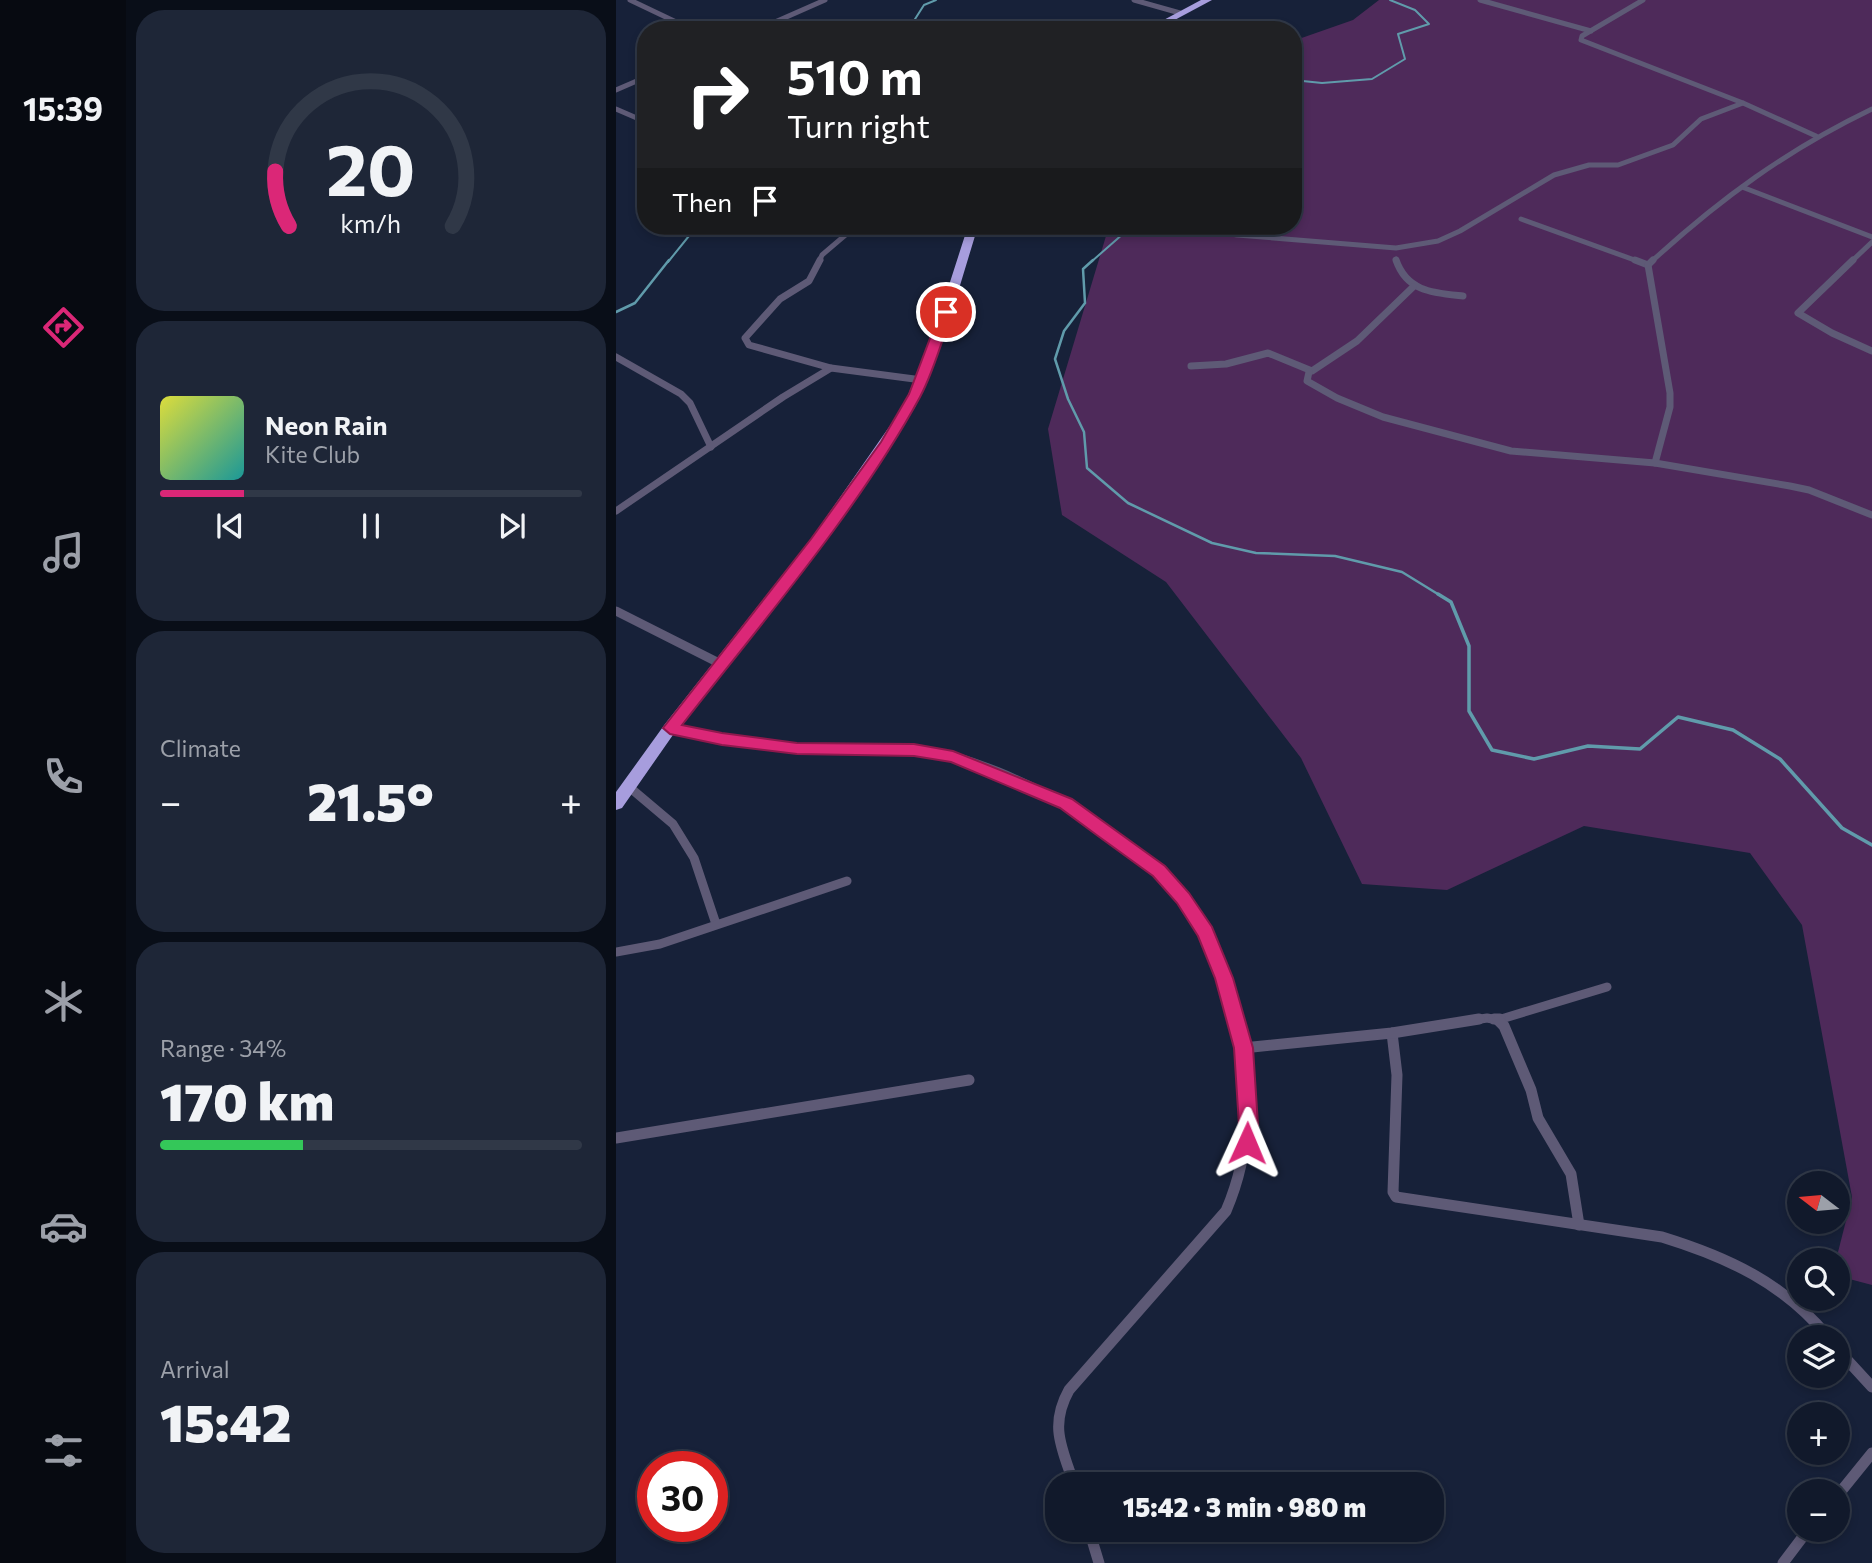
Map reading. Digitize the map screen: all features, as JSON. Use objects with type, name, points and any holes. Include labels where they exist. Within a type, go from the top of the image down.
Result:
[{"type":"highway","points":[[1165,21],[1208,0]]},
{"type":"highway","points":[[616,804],[670,728],[863,477],[909,407],[922,380],[970,235]]},
{"type":"street","points":[[630,0],[674,21]]},
{"type":"street","points":[[777,21],[825,0]]},
{"type":"street","points":[[1134,0],[1180,13]]},
{"type":"street","points":[[1480,0],[1591,31]]},
{"type":"street","points":[[1643,0],[1582,36],[1581,40],[1743,103],[1816,136]]},
{"type":"street","points":[[616,90],[637,81]]},
{"type":"street","points":[[1237,235],[1396,247],[1438,241],[1460,231],[1554,175],[1589,165],[1618,165],[1673,145],[1702,119],[1743,103]]},
{"type":"street","points":[[616,109],[637,118]]},
{"type":"street","points":[[1648,265],[1683,233],[1742,187],[1816,136],[1872,109]]},
{"type":"street","points":[[1742,187],[1872,240],[1798,313],[1832,333],[1872,351]]},
{"type":"street","points":[[1521,219],[1648,265]]},
{"type":"street","points":[[845,235],[822,255],[816,272],[809,281],[780,299],[745,338],[748,345],[831,369],[922,380]]},
{"type":"street","points":[[1396,259],[1399,273],[1413,287],[1463,296]]},
{"type":"street","points":[[1648,265],[1670,393],[1670,407],[1655,463]]},
{"type":"street","points":[[1413,287],[1357,341],[1309,372],[1307,381],[1337,398],[1382,417],[1511,451],[1655,463],[1809,490],[1872,515]]},
{"type":"street","points":[[1191,366],[1226,363],[1268,353],[1309,372]]},
{"type":"street","points":[[616,357],[681,394],[690,403],[711,447]]},
{"type":"street","points":[[616,510],[783,397],[831,369]]},
{"type":"street","points":[[616,611],[721,664]]},
{"type":"street","points":[[670,728],[722,739],[797,748],[935,752],[1002,775],[1066,804],[1159,871],[1183,898],[1206,933],[1220,966],[1243,1048],[1248,1125],[1245,1161],[1238,1188],[1226,1211],[1069,1390],[1060,1406],[1058,1435],[1070,1472]]},
{"type":"street","points":[[628,786],[673,824],[694,858],[716,924]]},
{"type":"street","points":[[616,952],[660,944],[847,881]]},
{"type":"street","points":[[1243,1048],[1392,1033],[1487,1018],[1498,1020],[1607,987]]},
{"type":"street","points":[[1498,1020],[1504,1026],[1531,1090],[1538,1118],[1571,1174],[1579,1225]]},
{"type":"street","points":[[1392,1033],[1397,1075],[1393,1192],[1396,1198],[1662,1237],[1691,1245],[1761,1275],[1787,1294],[1820,1325]]},
{"type":"street","points":[[616,1138],[734,1117],[877,1098],[969,1080]]},
{"type":"street","points":[[1850,1363],[1872,1387]]},
{"type":"street","points":[[1850,1480],[1872,1452]]},
{"type":"street","points":[[1093,1542],[1100,1563]]},
{"type":"street","points":[[1783,1563],[1799,1542]]},
{"type":"shaded area","points":[[1379,0],[1872,0],[1872,1285],[1850,1279],[1850,1248],[1839,1248],[1843,1234],[1850,1234],[1850,1171],[1847,1171],[1802,925],[1750,853],[1584,826],[1447,890],[1362,884],[1301,758],[1166,582],[1062,515],[1048,429],[1106,235],[1302,235],[1302,38],[1353,20]]},
{"type":"waterway","points":[[914,21],[924,5],[936,0]]},
{"type":"waterway","points":[[1302,81],[1322,83],[1372,79],[1405,59],[1398,34],[1429,24],[1415,10],[1390,0]]},
{"type":"waterway","points":[[668,262],[690,235]]},
{"type":"waterway","points":[[1091,262],[1122,235]]},
{"type":"waterway","points":[[616,312],[635,303],[669,260]]},
{"type":"waterway","points":[[1093,260],[1083,269],[1085,303],[1064,331],[1055,359],[1068,399],[1084,432],[1087,468],[1128,503],[1212,543],[1256,553],[1335,556],[1402,572],[1441,596]]},
{"type":"waterway","points":[[1438,594],[1451,602],[1469,646],[1469,711],[1492,750],[1534,759],[1588,746],[1640,749],[1678,717],[1733,730],[1780,759],[1842,828],[1872,845]]},
{"type":"route","points":[[946,312],[922,380],[887,443],[816,542],[670,728],[722,739],[797,748],[935,752],[1026,785],[1066,804],[1104,831],[1159,871],[1183,898],[1206,933],[1224,978],[1243,1048],[1247,1143]]}]
